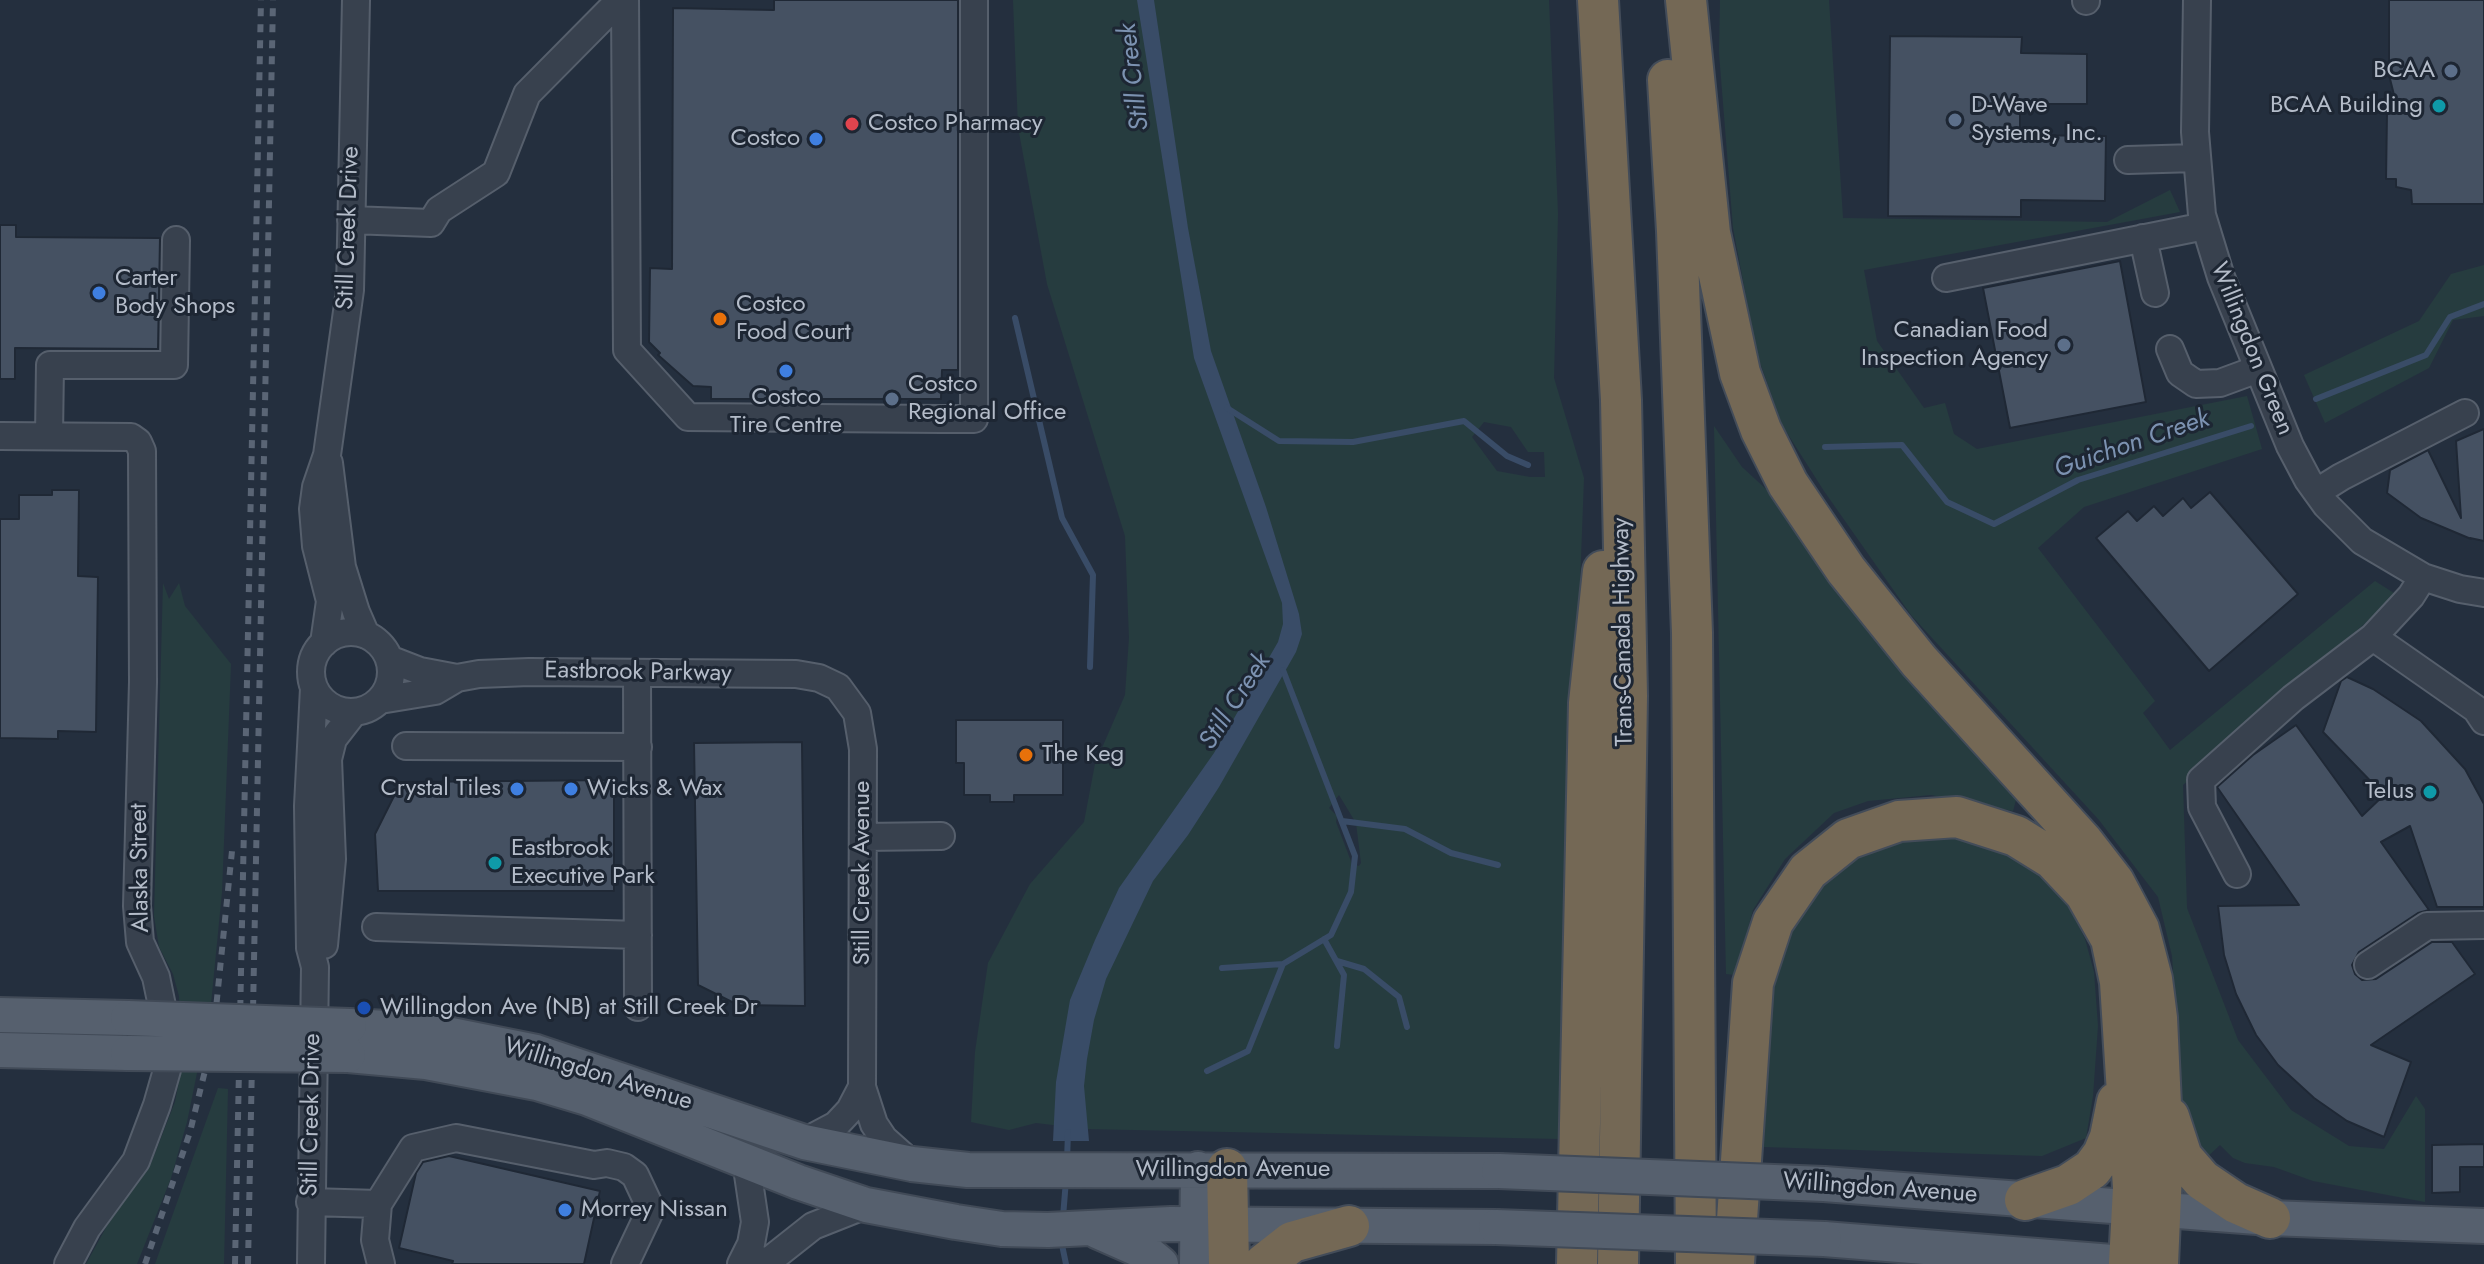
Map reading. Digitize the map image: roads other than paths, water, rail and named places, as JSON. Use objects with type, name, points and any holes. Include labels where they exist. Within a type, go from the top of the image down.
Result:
[{"type":"highway","name":"Trans-Canada Highway","points":[[1598,0],[1621,400],[1627,696],[1618,1264]]},
{"type":"highway","points":[[1663,0],[1677,231],[1692,633],[1696,1264]]},
{"type":"highway","points":[[1686,0],[1710,233],[1740,373],[1761,430],[1788,484],[1846,570],[1919,661],[2083,842],[2114,882],[2139,929],[2152,979],[2142,1064],[2103,1154],[2092,1169],[2068,1185],[2025,1200]]},
{"type":"highway","points":[[1577,1264],[1589,703],[1621,400]]},
{"type":"highway","points":[[1734,1264],[1753,983],[1773,922],[1808,871],[1848,839],[1899,821],[1957,817],[2016,836],[2053,859],[2085,893],[2111,939],[2163,1149],[2129,1263]]},
{"type":"highway","points":[[2142,1064],[2182,1157],[2213,1190],[2270,1218]]},
{"type":"highway","points":[[1212,1169],[1213,1225],[1229,1264]]},
{"type":"highway","points":[[2147,1210],[2158,1264]]},
{"type":"highway","points":[[1264,1264],[1292,1242],[1349,1226]]},
{"type":"main road","name":"Willingdon Avenue","points":[[0,1015],[128,1018],[349,1040],[426,1062],[537,1083],[587,1098],[866,1205],[971,1224],[1048,1230],[1213,1225],[1496,1227],[1824,1239],[2137,1264]]},
{"type":"main road","name":"Willingdon Avenue","points":[[0,1050],[128,1053],[349,1040],[426,1030],[536,1052],[804,1142],[912,1164],[968,1170],[1499,1171],[1824,1184],[2270,1218],[2484,1226]]},
{"type":"main road","points":[[1197,1264],[1213,1225]]},
{"type":"main road","points":[[1093,1229],[1149,1254],[1161,1264]]},
{"type":"street","name":"Still Creek Drive","points":[[311,1264],[315,967],[310,948],[308,856],[314,688],[311,669],[324,643],[330,601],[316,546],[313,509],[316,487],[327,455],[350,290],[356,0]]},
{"type":"street","points":[[351,220],[431,223],[439,210],[496,173],[527,94],[623,0]]},
{"type":"street","points":[[623,0],[627,350],[688,417],[974,419],[974,0]]},
{"type":"street","name":"Willingdon Green","points":[[2197,0],[2196,158],[2205,226],[2221,277],[2290,446],[2317,492],[2362,541],[2423,577],[2484,593]]},
{"type":"street","points":[[2128,160],[2196,158]]},
{"type":"street","points":[[1946,278],[2205,226]]},
{"type":"street","points":[[2143,238],[2155,293]]},
{"type":"street","points":[[0,436],[49,436],[50,365],[174,365],[176,240]]},
{"type":"street","points":[[2170,349],[2180,373],[2196,384],[2220,383],[2258,369]]},
{"type":"street","points":[[2317,492],[2465,413]]},
{"type":"street","name":"Alaska Street","points":[[49,436],[131,437],[138,442],[142,451],[143,682],[137,917],[140,942],[156,977],[167,1030],[167,1070],[136,1161],[87,1228],[68,1264]]},
{"type":"street","name":"Still Creek Drive","points":[[327,455],[342,567],[366,635],[380,645],[389,659]]},
{"type":"street","points":[[2237,874],[2202,807],[2201,780],[2293,698],[2373,637],[2411,596],[2423,577]]},
{"type":"street","points":[[324,643],[344,633],[366,635]]},
{"type":"street","points":[[2373,637],[2476,709],[2484,721]]},
{"type":"street","points":[[314,688],[326,703],[344,712],[368,709],[380,700],[390,681],[389,659]]},
{"type":"street","name":"Eastbrook Parkway","points":[[389,659],[420,671],[457,678]]},
{"type":"street","points":[[637,673],[638,1007]]},
{"type":"street","name":"Eastbrook Parkway","points":[[380,700],[435,691],[457,678],[479,674],[796,674],[819,678]]},
{"type":"street","name":"Still Creek Avenue","points":[[819,678],[844,694],[852,703],[860,724],[862,1087],[874,1124],[884,1139],[912,1164]]},
{"type":"street","name":"Still Creek Drive","points":[[315,967],[324,946],[332,859],[328,759],[333,739],[354,712]]},
{"type":"street","points":[[406,746],[638,747]]},
{"type":"street","points":[[863,837],[941,836]]},
{"type":"street","points":[[2368,965],[2427,926],[2484,925]]},
{"type":"street","points":[[376,927],[638,935]]},
{"type":"street","points":[[804,1142],[836,1125],[850,1110],[862,1087]]},
{"type":"street","points":[[381,1264],[375,1240],[378,1204],[413,1148],[456,1138],[594,1165],[607,1163],[624,1167],[635,1175],[651,1209],[625,1264]]},
{"type":"street","points":[[742,1264],[751,1244],[755,1222],[746,1161]]},
{"type":"street","points":[[310,1202],[378,1204]]},
{"type":"street","points":[[742,1264],[770,1260],[813,1226],[866,1205]]},
{"type":"water","points":[[1137,0],[1154,0],[1188,228],[1211,351],[1266,507],[1299,614],[1302,634],[1296,652],[1219,787],[1153,881],[1106,979],[1094,1020],[1084,1086],[1089,1141],[1053,1141],[1056,1082],[1070,1000],[1095,940],[1119,888],[1214,753],[1278,642],[1283,624],[1282,603],[1194,358]]},
{"type":"waterway","name":"Guichon Creek","points":[[2316,399],[2426,355],[2450,317],[2484,304]]},
{"type":"waterway","points":[[1015,318],[1062,518],[1093,575],[1090,667]]},
{"type":"waterway","name":"Guichon Creek","points":[[1227,408],[1279,441],[1353,442],[1464,421],[1507,456],[1528,465]]},
{"type":"waterway","name":"Guichon Creek","points":[[1825,447],[1902,445],[1947,502],[1994,524],[2078,480],[2251,426]]},
{"type":"waterway","points":[[1207,1071],[1248,1051],[1283,964],[1331,935],[1351,892],[1355,856],[1283,670]]},
{"type":"waterway","points":[[1342,821],[1405,829],[1451,853],[1498,865]]},
{"type":"waterway","points":[[1324,939],[1344,975],[1337,1046]]},
{"type":"waterway","points":[[1337,961],[1364,969],[1399,997],[1407,1027]]},
{"type":"waterway","points":[[1222,968],[1283,964]]},
{"type":"waterway","name":"Still Creek","points":[[1067,1161],[1068,1132]]},
{"type":"waterway","name":"Still Creek","points":[[1063,1217],[1066,1180]]},
{"type":"waterway","name":"Still Creek","points":[[1061,1240],[1066,1264]]},
{"type":"railway","points":[[235,1264],[261,0]]},
{"type":"railway","points":[[248,1264],[273,0]]},
{"type":"railway","points":[[145,1264],[190,1132],[213,1038],[232,851]]},
{"type":"place","name":"BCAA","points":[[2451,71]]},
{"type":"place","name":"BCAA Building","points":[[2439,106]]},
{"type":"place","name":"D-Wave Systems, Inc.","points":[[1955,120]]},
{"type":"place","name":"Costco Pharmacy","points":[[852,124]]},
{"type":"place","name":"Costco","points":[[816,139]]},
{"type":"place","name":"Carter Body Shops","points":[[99,293]]},
{"type":"place","name":"Costco Food Court","points":[[720,319]]},
{"type":"place","name":"Canadian Food Inspection Agency","points":[[2064,345]]},
{"type":"place","name":"Costco Tire Centre","points":[[786,371]]},
{"type":"place","name":"Costco Regional Office","points":[[892,399]]},
{"type":"place","name":"The Keg","points":[[1026,755]]},
{"type":"place","name":"Crystal Tiles","points":[[517,789]]},
{"type":"place","name":"Wicks & Wax","points":[[571,789]]},
{"type":"place","name":"Telus","points":[[2430,792]]},
{"type":"place","name":"Eastbrook Executive Park","points":[[495,863]]},
{"type":"place","name":"Willingdon Ave (NB) at Still Creek Dr","points":[[364,1008]]},
{"type":"place","name":"Morrey Nissan","points":[[565,1210]]}]
